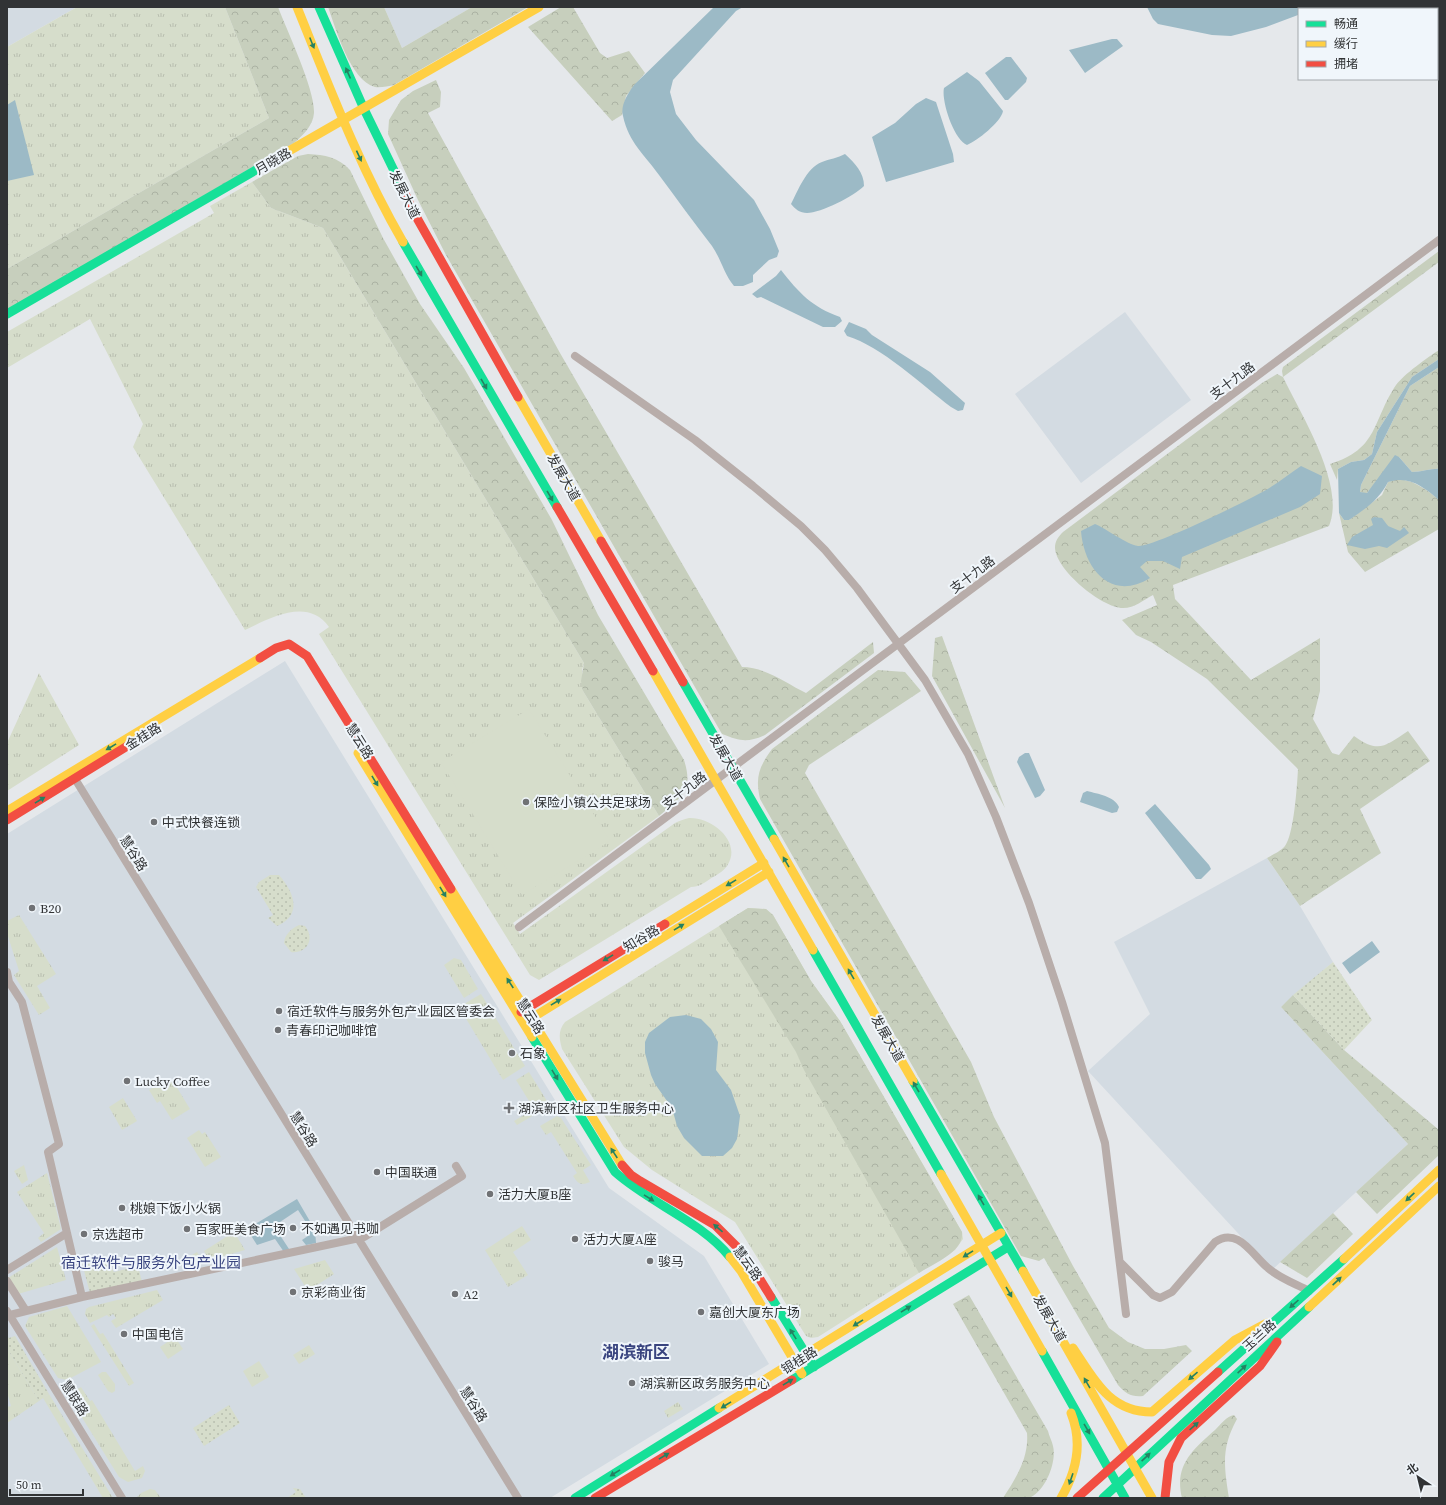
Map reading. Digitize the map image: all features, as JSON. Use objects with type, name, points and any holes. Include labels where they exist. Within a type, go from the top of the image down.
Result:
[{"type":"street","name":"发展大道","points":[[297,7],[343,121],[390,220],[764,863],[1126,1498]]},
{"type":"street","name":"发展大道","points":[[319,7],[364,108],[413,211],[468,310],[1128,1453],[1152,1498]]},
{"type":"street","name":"月晓路","points":[[7,314],[539,7]]},
{"type":"street","name":"支十九路","points":[[519,927],[1439,240]]},
{"type":"street","points":[[575,356],[695,440],[801,526],[825,550],[857,588],[925,680],[968,754],[996,817],[1029,903],[1062,1002],[1105,1143],[1126,1314]]},
{"type":"street","name":"慧云路","points":[[278,650],[289,644],[307,656],[483,941],[532,1017],[612,1151],[625,1168],[640,1181],[715,1225],[745,1255],[814,1367]]},
{"type":"street","name":"金桂路","points":[[7,811],[72,775],[278,650]]},
{"type":"street","name":"慧云路","points":[[278,650],[289,653],[301,660],[615,1172],[632,1187],[702,1231],[726,1253],[741,1271],[802,1374]]},
{"type":"street","name":"金桂路","points":[[7,820],[72,775]]},
{"type":"street","name":"慧谷路","points":[[72,775],[518,1498]]},
{"type":"street","name":"知谷路","points":[[517,1014],[764,863]]},
{"type":"street","name":"知谷路","points":[[523,1023],[769,872]]},
{"type":"street","points":[[7,972],[9,982],[22,1002],[59,1144],[48,1152],[82,1297]]},
{"type":"street","points":[[8,1313],[26,1311],[82,1297],[358,1239],[364,1237],[462,1176],[456,1166]]},
{"type":"street","name":"玉兰路","points":[[1077,1498],[1282,1315],[1439,1170]]},
{"type":"street","name":"玉兰路","points":[[1103,1498],[1439,1186]]},
{"type":"street","points":[[7,1270],[67,1233]]},
{"type":"street","name":"银桂路","points":[[575,1498],[795,1363],[1001,1233]]},
{"type":"street","points":[[1120,1262],[1153,1295],[1160,1298],[1172,1292],[1215,1242],[1221,1238],[1229,1237],[1240,1241],[1268,1269],[1308,1291]]},
{"type":"street","name":"银桂路","points":[[595,1498],[814,1367],[1008,1247]]},
{"type":"street","points":[[7,1281],[26,1311]]},
{"type":"street","points":[[1040,1301],[1106,1395],[1118,1406],[1133,1412],[1144,1413],[1152,1412],[1235,1340],[1282,1315]]},
{"type":"street","name":"慧联路","points":[[8,1313],[122,1498]]},
{"type":"street","points":[[1022,1314],[1076,1423],[1079,1442],[1077,1461],[1069,1485],[1061,1498]]},
{"type":"street","points":[[1165,1498],[1168,1462],[1181,1438],[1260,1366],[1290,1324]]},
{"type":"shaded area","points":[[7,7],[77,7],[7,47]]},
{"type":"shaded area","points":[[384,7],[472,7],[402,48]]},
{"type":"shaded area","points":[[1125,312],[1191,400],[1081,483],[1015,394]]},
{"type":"shaded area","points":[[285,661],[609,1188],[704,1256],[769,1364],[550,1498],[7,1498],[7,834]]},
{"type":"shaded area","points":[[1267,858],[1300,906],[1333,962],[1281,1007],[1408,1144],[1272,1270],[1088,1071],[1150,1014],[1114,942]]},
{"type":"green space","points":[[77,7],[225,7],[269,118],[7,269],[7,47]]},
{"type":"green space","points":[[225,7],[278,7],[300,60],[310,90],[314,113],[312,122],[307,130],[294,143],[7,310],[7,269],[269,118]]},
{"type":"green space","points":[[328,7],[384,7],[402,48],[472,7],[528,7],[394,85],[375,87],[358,75],[351,64],[345,53]]},
{"type":"green space","points":[[561,7],[573,7],[600,53],[607,58],[629,51],[645,73],[626,96],[622,115],[612,121],[528,27]]},
{"type":"green space","points":[[436,80],[441,92],[440,107],[428,113],[560,353],[742,667],[767,673],[806,693],[873,642],[874,653],[765,735],[744,740],[722,734],[446,255],[418,200],[388,134],[389,120],[401,100],[413,91]]},
{"type":"green space","points":[[308,154],[336,159],[350,170],[383,238],[420,304],[464,368],[552,520],[598,615],[684,760],[687,771],[687,779],[684,792],[674,804],[659,816],[583,691],[581,681],[584,663],[323,228],[271,208],[252,182],[298,156]]},
{"type":"green space","points":[[252,182],[271,208],[323,228],[584,663],[582,670],[583,691],[659,816],[513,923],[520,934],[675,823],[689,818],[707,822],[715,826],[723,833],[731,848],[731,857],[724,870],[701,884],[691,887],[539,980],[530,975],[319,634],[329,627],[320,618],[311,613],[300,612],[277,616],[245,630],[133,447],[143,424],[90,319],[7,368],[7,332],[214,213],[210,206]]},
{"type":"green space","points":[[1439,251],[1439,262],[1283,377],[1283,367]]},
{"type":"green space","points":[[1439,350],[1439,359],[1412,377],[1377,432],[1372,454],[1364,460],[1351,462],[1338,469],[1337,480],[1330,464],[1346,458],[1358,450],[1366,442],[1388,398],[1399,381]]},
{"type":"green space","points":[[1439,367],[1439,469],[1412,472],[1399,457],[1366,494],[1360,492],[1361,485],[1410,386]]},
{"type":"green space","points":[[1277,374],[1283,377],[1310,430],[1327,471],[1332,491],[1333,509],[1329,526],[1173,585],[1175,599],[1251,680],[1320,638],[1320,691],[1313,719],[1332,753],[1339,755],[1354,736],[1370,745],[1382,746],[1408,731],[1430,761],[1360,809],[1381,853],[1300,906],[1267,858],[1283,848],[1288,840],[1291,831],[1298,769],[1207,679],[1151,642],[1136,635],[1122,620],[1157,605],[1153,595],[1127,608],[1114,606],[1104,602],[1071,577],[1057,557],[1055,548],[1057,539],[1063,532],[1262,383]]},
{"type":"green space","points":[[1398,479],[1420,486],[1439,500],[1439,529],[1365,572],[1348,552],[1339,513],[1344,520],[1349,520],[1382,495],[1388,482]]},
{"type":"green space","points":[[942,636],[1005,808],[932,676],[935,638]]},
{"type":"green space","points":[[878,670],[905,672],[921,691],[809,765],[805,773],[971,1062],[994,1117],[1073,1266],[1109,1328],[1128,1342],[1145,1349],[1164,1349],[1186,1345],[1192,1351],[1143,1396],[1129,1394],[1118,1385],[1044,1258],[1039,1261],[1021,1256],[760,799],[758,784],[759,772],[772,749]]},
{"type":"green space","points":[[39,673],[79,745],[7,791],[7,743]]},
{"type":"green space","name":"保险小镇公共足球场","points":[[529,709],[610,841],[522,895],[441,762]]},
{"type":"green space","points":[[270,875],[279,875],[289,889],[293,903],[293,910],[290,916],[277,926],[268,918],[273,915],[256,887],[259,882]]},
{"type":"green space","points":[[748,908],[766,909],[773,915],[811,981],[840,1021],[962,1232],[963,1239],[955,1250],[818,1337],[811,1338],[806,1336],[735,1222],[652,1170],[624,1147],[562,1049],[560,1041],[560,1032],[565,1022]]},
{"type":"green space","points":[[748,908],[766,909],[773,915],[811,981],[840,1021],[962,1232],[961,1239],[953,1251],[940,1261],[919,1273],[804,1070],[796,1052],[719,926]]},
{"type":"green space","points":[[19,915],[56,974],[37,986],[50,1008],[39,1015],[14,975],[19,971],[7,933],[7,921]]},
{"type":"green space","points":[[299,925],[305,926],[308,931],[308,944],[306,948],[302,950],[291,952],[284,943],[289,932]]},
{"type":"green space","points":[[454,958],[461,960],[478,989],[464,998],[444,965]]},
{"type":"green space","points":[[1333,962],[1372,1020],[1344,1050],[1293,995]]},
{"type":"green space","points":[[481,994],[525,1066],[503,1080],[459,1007]]},
{"type":"green space","points":[[1293,995],[1344,1050],[1439,1130],[1439,1155],[1377,1214],[1356,1192],[1408,1144],[1281,1007]]},
{"type":"green space","points":[[529,1072],[547,1101],[546,1108],[517,1125],[514,1121],[534,1109],[516,1080]]},
{"type":"green space","points":[[167,1079],[170,1083],[173,1081],[190,1109],[172,1120],[160,1101],[157,1103],[149,1090]]},
{"type":"green space","points":[[123,1098],[137,1121],[122,1130],[109,1107]]},
{"type":"green space","points":[[557,1116],[561,1118],[591,1165],[583,1170],[590,1182],[580,1184],[576,1181],[573,1176],[577,1173],[551,1132],[546,1135],[540,1126]]},
{"type":"green space","points":[[199,1130],[202,1134],[205,1132],[221,1157],[205,1167],[187,1138]]},
{"type":"green space","points":[[24,1165],[28,1180],[22,1184],[14,1171]]},
{"type":"green space","points":[[47,1173],[61,1229],[41,1242],[38,1238],[44,1233],[17,1192]]},
{"type":"green space","points":[[1333,1213],[1353,1234],[1307,1278],[1280,1262]]},
{"type":"green space","points":[[522,1226],[531,1240],[513,1252],[528,1275],[508,1287],[485,1250]]},
{"type":"green space","points":[[234,1232],[245,1250],[209,1260],[204,1251]]},
{"type":"green space","points":[[57,1247],[66,1280],[18,1294],[8,1278]]},
{"type":"green space","points":[[197,1252],[204,1263],[187,1268],[182,1261]]},
{"type":"green space","points":[[105,1258],[114,1272],[138,1266],[142,1282],[90,1293],[82,1263],[88,1260],[92,1266]]},
{"type":"green space","points":[[325,1260],[334,1274],[317,1285],[321,1291],[312,1297],[294,1269]]},
{"type":"green space","points":[[157,1290],[163,1300],[116,1328],[111,1321],[116,1318],[113,1314],[109,1317],[107,1315],[90,1323],[85,1314],[86,1309],[89,1307]]},
{"type":"green space","points":[[969,1295],[1048,1431],[1053,1444],[1054,1452],[1052,1467],[1046,1482],[1036,1493],[1028,1498],[1003,1498],[1013,1483],[1024,1459],[1027,1433],[953,1304]]},
{"type":"green space","points":[[67,1306],[101,1362],[67,1380],[58,1378],[25,1326],[29,1317]]},
{"type":"green space","points":[[94,1324],[100,1334],[103,1333],[134,1383],[129,1386],[91,1326]]},
{"type":"green space","points":[[7,1336],[9,1338],[15,1336],[49,1394],[39,1401],[7,1348]]},
{"type":"green space","points":[[175,1337],[183,1349],[168,1359],[160,1347]]},
{"type":"green space","points":[[309,1345],[315,1354],[299,1364],[293,1355]]},
{"type":"green space","points":[[7,1348],[39,1401],[7,1423],[7,1407],[11,1406],[7,1392]]},
{"type":"green space","points":[[259,1361],[269,1377],[252,1387],[243,1371]]},
{"type":"green space","points":[[102,1372],[106,1372],[115,1384],[115,1391],[112,1393],[108,1391],[98,1375]]},
{"type":"green space","points":[[81,1387],[90,1401],[92,1400],[135,1471],[143,1466],[145,1471],[142,1478],[128,1482],[119,1477],[68,1395]]},
{"type":"green space","points":[[49,1394],[113,1498],[103,1498],[43,1398]]},
{"type":"green space","points":[[678,1402],[683,1409],[668,1418],[664,1411]]},
{"type":"green space","points":[[229,1405],[240,1423],[204,1446],[193,1428]]},
{"type":"green space","points":[[1234,1415],[1237,1419],[1228,1439],[1225,1457],[1229,1498],[1182,1498],[1180,1487],[1181,1477],[1183,1468],[1192,1452],[1224,1421]]},
{"type":"green space","points":[[293,1488],[300,1489],[306,1498],[287,1498],[296,1492]]},
{"type":"green space","points":[[150,1489],[155,1490],[161,1498],[136,1498],[141,1493]]},
{"type":"water","points":[[714,7],[743,7],[736,11],[673,80],[670,92],[676,114],[696,140],[754,200],[770,229],[779,251],[777,257],[769,260],[753,275],[753,282],[743,286],[734,286],[712,246],[633,141],[629,134],[622,112],[625,100],[634,85]]},
{"type":"water","points":[[1147,7],[1307,7],[1298,8],[1298,15],[1266,27],[1231,36],[1212,35],[1158,24],[1153,19]]},
{"type":"water","points":[[1117,39],[1123,46],[1085,73],[1069,50]]},
{"type":"water","points":[[1006,57],[1011,57],[1027,78],[1026,82],[1008,100],[1005,100],[985,73]]},
{"type":"water","points":[[967,72],[979,81],[1003,111],[998,120],[988,131],[977,140],[967,145],[962,142],[953,128],[944,102],[944,88]]},
{"type":"water","points":[[926,98],[936,102],[953,154],[954,162],[886,182],[872,137],[895,123],[916,104]]},
{"type":"water","points":[[15,100],[34,175],[7,181],[7,105]]},
{"type":"water","points":[[845,154],[858,168],[864,181],[864,186],[845,199],[820,210],[804,213],[794,208],[791,204],[803,180],[811,169],[822,162]]},
{"type":"water","points":[[781,270],[794,286],[814,304],[840,317],[842,321],[835,327],[823,327],[761,297],[757,298],[752,294],[776,276]]},
{"type":"water","points":[[849,322],[866,329],[872,335],[930,372],[965,403],[963,410],[958,411],[951,407],[901,367],[874,348],[847,336],[844,331]]},
{"type":"water","points":[[1439,359],[1439,367],[1410,386],[1361,485],[1360,492],[1367,493],[1395,455],[1399,457],[1412,472],[1439,469],[1439,500],[1416,484],[1409,481],[1396,480],[1388,482],[1376,499],[1366,508],[1349,520],[1344,520],[1339,513],[1338,469],[1351,462],[1364,460],[1372,454],[1377,432],[1412,377]]},
{"type":"water","points":[[1301,466],[1322,476],[1320,494],[1300,507],[1182,557],[1180,569],[1163,561],[1147,561],[1140,567],[1150,578],[1136,584],[1123,586],[1112,584],[1102,578],[1094,569],[1088,558],[1083,545],[1081,531],[1095,524],[1133,545],[1147,545],[1180,532],[1241,503],[1270,487]]},
{"type":"water","points":[[1374,517],[1382,518],[1388,526],[1400,531],[1404,527],[1409,533],[1387,548],[1379,546],[1365,549],[1347,545],[1352,537],[1373,525],[1371,519]]},
{"type":"water","points":[[1025,753],[1029,753],[1045,790],[1040,796],[1035,798],[1017,762],[1019,757]]},
{"type":"water","points":[[1087,791],[1113,800],[1119,807],[1117,812],[1112,813],[1080,802],[1083,793]]},
{"type":"water","points":[[1155,804],[1209,865],[1211,869],[1201,879],[1196,879],[1145,813]]},
{"type":"water","points":[[1372,941],[1380,952],[1350,974],[1342,963]]},
{"type":"water","points":[[686,1015],[701,1019],[711,1029],[718,1042],[716,1070],[731,1090],[740,1116],[737,1139],[732,1148],[723,1156],[702,1156],[684,1138],[677,1126],[672,1108],[655,1084],[645,1053],[645,1042],[649,1033],[670,1017]]},
{"type":"water","points":[[297,1199],[315,1230],[316,1243],[306,1245],[302,1240],[308,1236],[307,1224],[298,1210],[274,1226],[289,1249],[284,1252],[275,1239],[257,1245],[247,1229]]},
{"type":"traffic: fast","points":[[319,7],[364,109],[402,187]]},
{"type":"traffic: fast","points":[[7,314],[268,163]]},
{"type":"traffic: fast","points":[[403,242],[557,507]]},
{"type":"traffic: fast","points":[[683,682],[774,839]]},
{"type":"traffic: fast","points":[[813,950],[941,1174]]},
{"type":"traffic: fast","points":[[532,1037],[615,1172],[644,1194],[704,1233],[718,1244],[730,1257]]},
{"type":"traffic: fast","points":[[913,1081],[1023,1271]]},
{"type":"traffic: fast","points":[[792,1380],[1008,1247]]},
{"type":"traffic: fast","points":[[1218,1372],[1344,1259]]},
{"type":"traffic: fast","points":[[771,1297],[814,1367]]},
{"type":"traffic: fast","points":[[1103,1498],[1309,1307]]},
{"type":"traffic: fast","points":[[1042,1351],[1125,1498]]},
{"type":"traffic: fast","points":[[575,1498],[719,1408]]},
{"type":"traffic: slow","points":[[297,7],[333,97],[359,156],[387,214],[403,242]]},
{"type":"traffic: slow","points":[[268,163],[539,7]]},
{"type":"traffic: slow","points":[[518,397],[601,541]]},
{"type":"traffic: slow","points":[[7,811],[260,658]]},
{"type":"traffic: slow","points":[[653,671],[813,950]]},
{"type":"traffic: slow","points":[[358,753],[532,1037]]},
{"type":"traffic: slow","points":[[774,839],[913,1081]]},
{"type":"traffic: slow","points":[[665,924],[764,863]]},
{"type":"traffic: slow","points":[[527,1021],[769,872]]},
{"type":"traffic: slow","points":[[451,889],[622,1165]]},
{"type":"traffic: slow","points":[[1344,1259],[1439,1170]]},
{"type":"traffic: slow","points":[[941,1174],[1042,1351]]},
{"type":"traffic: slow","points":[[1309,1307],[1439,1186]]},
{"type":"traffic: slow","points":[[719,1408],[1001,1233]]},
{"type":"traffic: slow","points":[[730,1257],[741,1271],[802,1374]]},
{"type":"traffic: slow","points":[[1023,1271],[1152,1498]]},
{"type":"traffic: slow","points":[[1073,1348],[1104,1392],[1124,1406],[1137,1411],[1152,1412],[1235,1340],[1267,1323]]},
{"type":"traffic: slow","points":[[1061,1498],[1071,1478],[1076,1457],[1077,1435],[1071,1413]]},
{"type":"traffic: jam","points":[[402,187],[413,211],[518,397]]},
{"type":"traffic: jam","points":[[557,507],[653,671]]},
{"type":"traffic: jam","points":[[601,541],[683,682]]},
{"type":"traffic: jam","points":[[260,658],[276,648],[289,644],[307,656],[451,889]]},
{"type":"traffic: jam","points":[[7,820],[155,729]]},
{"type":"traffic: jam","points":[[521,1012],[665,924]]},
{"type":"traffic: jam","points":[[622,1165],[631,1175],[640,1181],[715,1225],[745,1255],[771,1297]]},
{"type":"traffic: jam","points":[[1165,1498],[1169,1462],[1181,1438],[1260,1366],[1277,1342]]},
{"type":"traffic: jam","points":[[1077,1498],[1218,1372]]},
{"type":"traffic: jam","points":[[595,1498],[792,1380]]},
{"type":"place","name":"保险小镇公共足球场","points":[[526,802]]},
{"type":"place","name":"中式快餐连锁","points":[[154,822]]},
{"type":"place","name":"B20","points":[[32,908]]},
{"type":"place","name":"宿迁软件与服务外包产业园区管委会","points":[[279,1011]]},
{"type":"place","name":"青春印记咖啡馆","points":[[278,1030]]},
{"type":"place","name":"石象","points":[[512,1053]]},
{"type":"place","name":"Lucky Coffee","points":[[127,1081]]},
{"type":"place","name":"湖滨新区社区卫生服务中心","points":[[509,1108]]},
{"type":"place","name":"中国联通","points":[[377,1172]]},
{"type":"place","name":"活力大厦B座","points":[[490,1194]]},
{"type":"place","name":"桃娘下饭小火锅","points":[[122,1208]]},
{"type":"place","name":"不如遇见书咖","points":[[293,1228]]},
{"type":"place","name":"百家旺美食广场","points":[[187,1229]]},
{"type":"place","name":"京选超市","points":[[84,1234]]},
{"type":"place","name":"活力大厦A座","points":[[575,1239]]},
{"type":"place","name":"骏马","points":[[650,1261]]},
{"type":"place","name":"京彩商业街","points":[[293,1292]]},
{"type":"place","name":"A2","points":[[455,1294]]},
{"type":"place","name":"嘉创大厦东广场","points":[[701,1312]]},
{"type":"place","name":"中国电信","points":[[124,1334]]},
{"type":"place","name":"湖滨新区政务服务中心","points":[[632,1383]]},
{"type":"district","name":"宿迁软件与服务外包产业园","points":[[151,1263]]},
{"type":"district","name":"湖滨新区","points":[[636,1352]]}]
